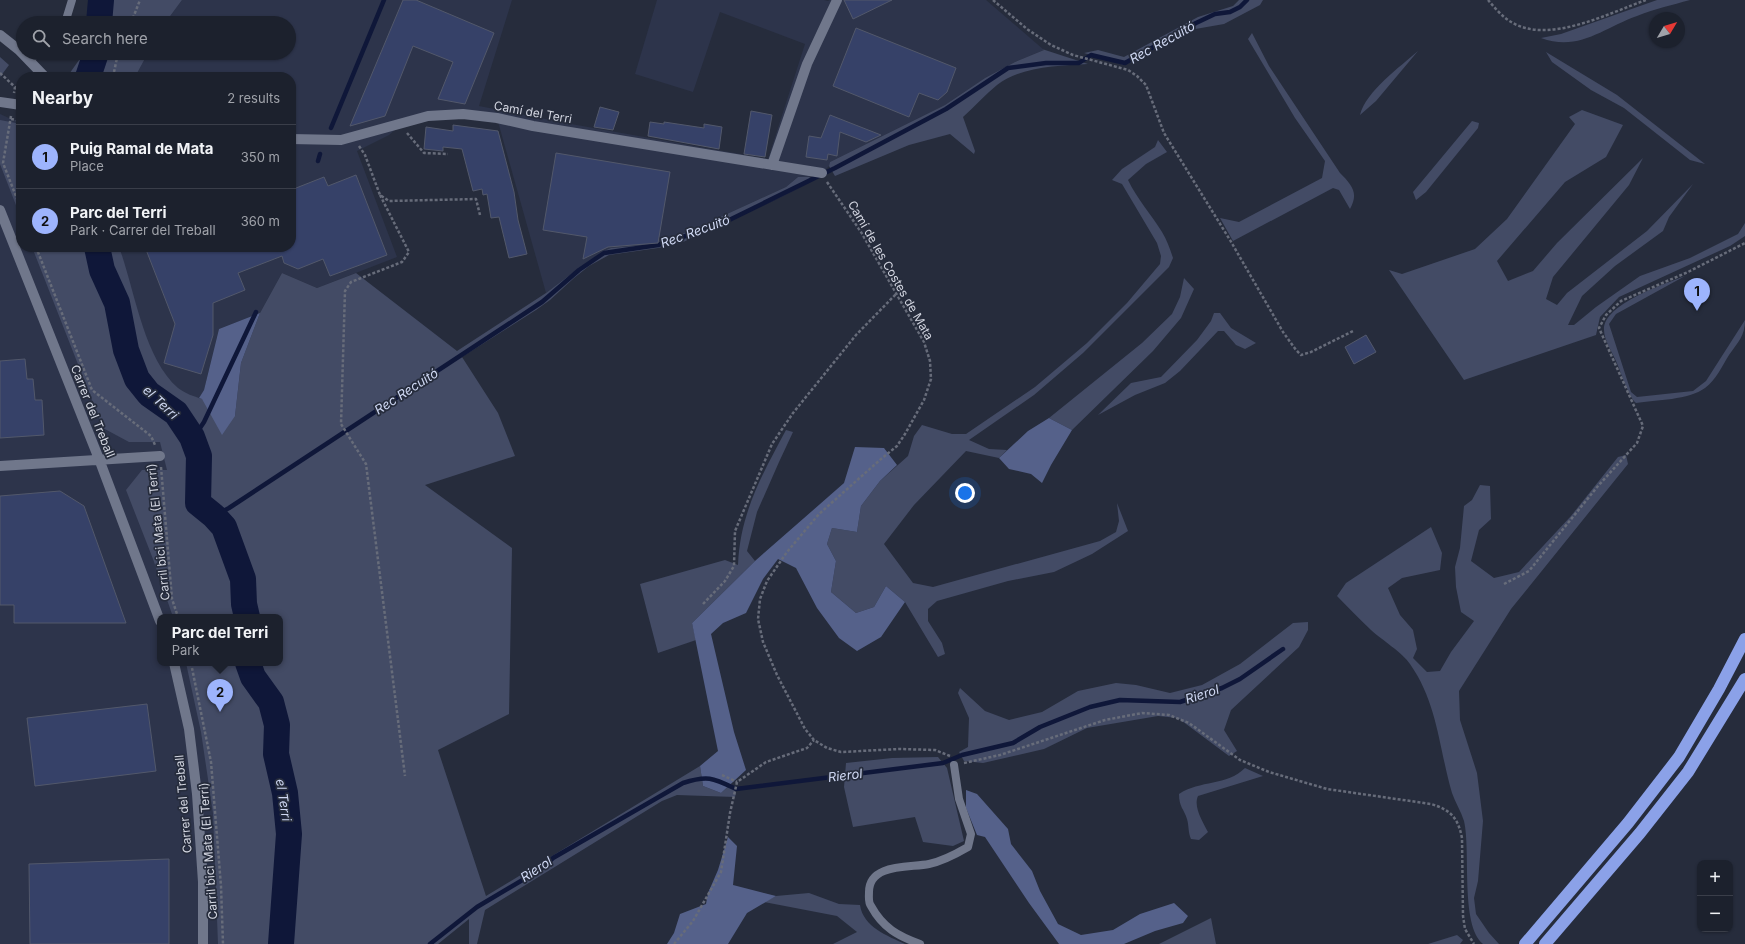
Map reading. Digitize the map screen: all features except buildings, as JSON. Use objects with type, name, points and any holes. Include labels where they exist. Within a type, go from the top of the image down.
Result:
[{"type":"highway","points":[[1525,944],[1628,823],[1679,757],[1719,689],[1745,639]]},
{"type":"highway","points":[[1545,944],[1640,834],[1688,772],[1745,679]]},
{"type":"street","points":[[772,165],[807,64],[837,0]]},
{"type":"street","points":[[0,35],[16,48]]},
{"type":"street","points":[[29,61],[37,72]]},
{"type":"street","points":[[0,102],[16,105]]},
{"type":"street","name":"Camí del Terri","points":[[296,139],[341,140],[428,116],[463,114],[498,118],[532,126],[822,173]]},
{"type":"street","name":"Carrer del Treball","points":[[0,210],[16,250]]},
{"type":"street","name":"Carrer del Treball","points":[[17,252],[99,459],[157,614]]},
{"type":"street","points":[[0,466],[160,456]]},
{"type":"street","name":"Carrer del Treball","points":[[175,666],[189,729],[197,794],[203,882],[203,944]]},
{"type":"lane","points":[[66,16],[72,0]]},
{"type":"lane","points":[[920,944],[900,937],[878,918],[869,903],[869,885],[878,874],[891,869],[930,864],[951,856],[968,847],[970,834],[958,799],[954,765]]},
{"type":"path","points":[[134,16],[140,0]]},
{"type":"path","points":[[993,0],[1027,29],[1051,45],[1072,55],[1128,70],[1146,85],[1164,133],[1230,240],[1283,332],[1301,355],[1311,352],[1353,331]]},
{"type":"path","points":[[1488,0],[1512,23],[1529,29],[1547,31],[1565,29],[1646,0]]},
{"type":"path","points":[[114,72],[117,60]]},
{"type":"path","points":[[16,120],[11,119],[3,163],[16,196]]},
{"type":"path","points":[[398,125],[409,134],[424,153],[448,154]]},
{"type":"path","points":[[353,137],[365,155],[380,195],[409,252],[402,262],[351,282],[345,291],[341,424],[366,464],[405,776]]},
{"type":"path","name":"Camí de les Costes de Mata","points":[[822,173],[861,232],[924,342],[930,361],[931,379],[924,400],[897,446],[819,514],[787,552],[767,581],[760,599],[758,619],[763,642],[780,682],[805,729],[814,740],[827,748],[841,752],[900,749],[935,750],[949,755],[954,765]]},
{"type":"path","points":[[380,195],[389,201],[476,199],[480,215]]},
{"type":"path","points":[[1504,584],[1529,571],[1598,486],[1637,443],[1643,426],[1599,328],[1606,315],[1621,301],[1688,272],[1745,243]]},
{"type":"path","name":"Carril bici Mata (El Terri)","points":[[38,252],[92,390],[151,436],[160,456],[172,598],[177,614]]},
{"type":"path","points":[[703,604],[725,581],[734,566],[735,531],[772,444],[793,413],[856,335],[896,294]]},
{"type":"path","name":"Carril bici Mata (El Terri)","points":[[192,666],[212,762],[221,886],[223,944]]},
{"type":"path","points":[[954,765],[1000,755],[1105,720],[1142,713],[1169,716],[1189,723],[1240,760],[1269,772],[1327,789],[1431,804],[1443,808],[1453,816],[1459,826],[1462,838],[1463,916],[1465,929],[1474,944]]},
{"type":"path","points":[[674,944],[692,921],[721,872],[730,813],[737,782],[766,762],[807,748],[814,740]]},
{"type":"path","points":[[722,775],[737,782]]},
{"type":"shaded area","points":[[94,0],[182,0],[170,16],[91,16]]},
{"type":"shaded area","points":[[182,0],[512,0],[479,106],[768,159],[805,44],[720,12],[693,92],[635,74],[657,0],[986,0],[1044,50],[1015,62],[985,78],[945,105],[830,162],[829,166],[822,173],[809,177],[798,177],[786,187],[694,229],[657,244],[611,248],[579,268],[546,293],[497,118],[463,114],[403,123],[389,135],[357,151],[397,257],[317,288],[282,273],[260,313],[219,329],[204,390],[164,455],[218,614],[157,614],[157,666],[225,666],[257,944],[0,944],[0,114],[16,120],[16,252],[296,252],[296,72],[138,72],[144,60],[296,60],[296,16],[170,16]]},
{"type":"shaded area","points":[[1239,0],[1263,0],[1260,5],[1224,24],[1184,31],[1134,61],[1124,65],[1084,53],[1098,50],[1124,57],[1198,17],[1233,6]]},
{"type":"shaded area","points":[[1657,0],[1690,0],[1643,14],[1590,37],[1579,40],[1555,42],[1541,38],[1561,34]]},
{"type":"shaded area","points":[[1252,33],[1269,66],[1340,173],[1351,185],[1354,198],[1350,209],[1339,190],[1333,188],[1233,241],[1220,218],[1239,222],[1322,178],[1325,161],[1295,118],[1248,39]]},
{"type":"shaded area","points":[[1042,49],[1088,64],[1041,68],[1018,74],[997,85],[963,117],[975,151],[974,154],[950,134],[909,145],[835,176],[829,166],[830,162],[945,105],[985,78],[1015,62],[1044,50]]},
{"type":"shaded area","points":[[1418,51],[1376,101],[1360,115],[1363,106],[1376,88]]},
{"type":"shaded area","points":[[1546,52],[1617,95],[1705,164],[1690,160],[1624,108],[1591,90],[1552,62]]},
{"type":"shaded area","points":[[0,57],[9,65],[0,77]]},
{"type":"shaded area","points":[[79,60],[144,60],[138,72],[71,72]]},
{"type":"shaded area","points":[[1582,110],[1623,125],[1606,157],[1565,182],[1497,261],[1508,281],[1533,271],[1557,243],[1643,158],[1629,185],[1553,277],[1546,299],[1557,305],[1567,293],[1647,231],[1693,184],[1669,217],[1663,231],[1615,266],[1582,296],[1568,325],[1574,325],[1596,307],[1640,276],[1690,258],[1738,234],[1745,223],[1745,236],[1730,246],[1619,297],[1600,317],[1596,335],[1464,380],[1389,270],[1402,274],[1475,249],[1507,219],[1575,124],[1569,117]]},
{"type":"shaded area","points":[[0,120],[16,123],[16,205],[0,164]]},
{"type":"shaded area","points":[[1472,121],[1479,123],[1478,128],[1426,192],[1416,200],[1413,192]]},
{"type":"shaded area","points":[[1158,140],[1167,152],[1146,164],[1128,180],[1158,225],[1170,248],[1173,258],[1169,267],[1083,353],[1034,395],[969,440],[989,449],[1007,450],[999,458],[966,451],[914,505],[884,544],[913,583],[933,587],[1100,541],[1116,532],[1119,521],[1117,503],[1128,531],[1092,554],[1054,572],[1008,581],[937,601],[928,609],[928,621],[942,643],[945,654],[938,657],[905,602],[886,586],[874,607],[856,613],[831,592],[836,561],[827,544],[832,528],[857,532],[861,506],[880,481],[908,456],[914,436],[922,425],[952,434],[966,434],[1035,387],[1087,343],[1127,303],[1160,264],[1161,256],[1157,243],[1122,184],[1112,180],[1122,169],[1155,147]]},
{"type":"shaded area","points":[[798,177],[809,177],[814,180],[781,197],[683,242],[658,248],[609,255],[589,266],[550,300],[536,310],[462,357],[498,413],[515,456],[425,485],[512,548],[509,714],[438,750],[486,896],[700,766],[703,786],[721,793],[731,784],[736,793],[735,797],[677,795],[662,801],[485,910],[477,944],[469,944],[469,919],[438,944],[218,944],[213,813],[201,732],[187,666],[283,666],[283,614],[172,614],[153,559],[126,490],[142,470],[167,470],[160,442],[129,442],[103,428],[34,252],[121,252],[141,322],[156,359],[166,375],[178,388],[184,392],[206,401],[235,416],[241,363],[260,313],[282,273],[317,288],[356,273],[457,351],[546,293],[602,252],[611,248],[657,244],[694,229],[786,187]]},
{"type":"shaded area","points":[[1685,276],[1616,314],[1609,324],[1631,392],[1637,397],[1693,391],[1706,381],[1745,320],[1744,330],[1716,377],[1705,388],[1690,395],[1681,397],[1636,403],[1627,390],[1604,334],[1606,321],[1613,312],[1637,296]]},
{"type":"shaded area","points":[[1184,278],[1194,289],[1181,318],[1153,351],[1072,430],[1049,418],[1142,343],[1172,314],[1180,297]]},
{"type":"shaded area","points":[[260,313],[241,363],[235,416],[222,435],[202,399],[199,398],[204,390],[219,329]]},
{"type":"shaded area","points":[[1214,313],[1220,313],[1231,328],[1256,343],[1245,349],[1236,345],[1224,331],[1218,331],[1180,371],[1165,383],[1135,395],[1098,415],[1131,383],[1161,377],[1197,340],[1211,321]]},
{"type":"shaded area","points":[[1049,418],[1072,430],[1042,483],[1031,474],[1009,469],[999,458],[1028,431]]},
{"type":"shaded area","points":[[786,430],[793,432],[757,512],[747,551],[755,561],[692,623],[696,640],[658,653],[640,584],[725,560],[738,565],[743,528],[748,511],[761,479]]},
{"type":"shaded area","points":[[855,447],[884,448],[897,465],[880,481],[861,506],[857,532],[832,528],[827,544],[836,561],[831,592],[856,613],[874,607],[886,586],[905,602],[881,637],[857,651],[839,638],[817,608],[796,568],[778,559],[763,579],[746,613],[723,623],[711,634],[734,732],[746,770],[721,793],[703,786],[700,766],[718,751],[692,623],[755,561],[844,483]]},
{"type":"shaded area","points":[[1626,455],[1628,464],[1511,609],[1459,691],[1460,720],[1477,773],[1483,821],[1478,881],[1474,898],[1476,914],[1489,933],[1499,944],[1483,944],[1476,934],[1471,921],[1464,821],[1452,793],[1437,727],[1427,695],[1407,660],[1371,630],[1337,596],[1346,583],[1431,527],[1442,553],[1440,570],[1402,578],[1388,588],[1400,615],[1413,630],[1417,649],[1413,658],[1427,672],[1440,671],[1451,652],[1474,621],[1461,612],[1456,587],[1455,567],[1460,548],[1464,506],[1472,500],[1480,485],[1490,486],[1491,519],[1479,530],[1471,561],[1494,578],[1519,572],[1571,516],[1618,457]]},
{"type":"shaded area","points":[[1308,622],[1308,630],[1299,647],[1231,710],[1224,730],[1237,751],[1229,756],[1178,718],[1158,716],[1087,728],[1044,749],[983,763],[964,761],[959,752],[968,747],[969,718],[958,693],[960,688],[985,711],[1009,720],[1042,712],[1078,691],[1116,683],[1136,685],[1170,693],[1202,685],[1240,664],[1293,623]]},
{"type":"shaded area","points":[[938,757],[947,768],[964,841],[953,846],[923,842],[915,817],[853,827],[844,787],[846,763],[892,758]]},
{"type":"shaded area","points":[[1245,768],[1263,776],[1198,796],[1198,810],[1208,832],[1199,840],[1191,839],[1187,819],[1181,805],[1179,794],[1196,787],[1230,778]]},
{"type":"shaded area","points":[[966,790],[977,794],[1008,829],[1011,844],[1032,871],[1040,891],[1058,924],[1081,935],[1113,930],[1140,914],[1174,903],[1188,916],[1183,923],[1155,931],[1124,944],[1059,944],[1029,903],[985,837],[977,835],[966,808]]},
{"type":"shaded area","points":[[728,837],[737,846],[733,885],[776,896],[747,913],[728,944],[667,944],[674,933],[680,914],[706,904],[708,893],[718,870]]},
{"type":"shaded area","points":[[809,893],[839,904],[860,905],[862,913],[871,925],[884,934],[905,944],[833,944],[857,932],[837,916],[764,902],[776,896]]},
{"type":"shaded area","points":[[1211,918],[1216,944],[1159,944]]},
{"type":"shaded area","points":[[1457,935],[1463,940],[1460,944],[1428,944]]},
{"type":"waterway","name":"el Terri","points":[[100,16],[101,0]]},
{"type":"waterway","points":[[331,128],[384,0]]},
{"type":"waterway","name":"Rec Recuitó","points":[[214,516],[229,508],[542,302],[579,270],[604,253],[658,245],[719,225],[835,168],[946,109],[1008,68],[1046,63],[1079,63],[1091,55],[1125,63],[1196,23],[1215,14],[1230,12],[1240,7],[1247,0]]},
{"type":"waterway","name":"el Terri","points":[[90,72],[94,60]]},
{"type":"waterway","points":[[318,161],[320,154]]},
{"type":"waterway","name":"el Terri","points":[[98,252],[102,270],[117,303],[126,350],[137,379],[149,394],[176,413],[192,437],[199,456],[198,503],[214,516],[224,527],[243,579],[244,604],[246,614]]},
{"type":"waterway","points":[[192,437],[196,434],[204,422],[256,312]]},
{"type":"waterway","name":"Rierol","points":[[430,944],[477,907],[541,869],[553,858],[683,783],[705,778],[722,782],[736,789],[943,763],[962,755],[1013,743],[1040,727],[1090,707],[1120,700],[1180,702],[1222,688],[1240,679],[1283,649]]},
{"type":"waterway","name":"el Terri","points":[[249,666],[253,677],[271,702],[277,725],[276,754],[285,793],[289,834],[281,944]]},
{"type":"place","name":"Puig Ramal de Mata","points":[[1697,311]]},
{"type":"place","name":"Parc del Terri","points":[[220,712]]}]
